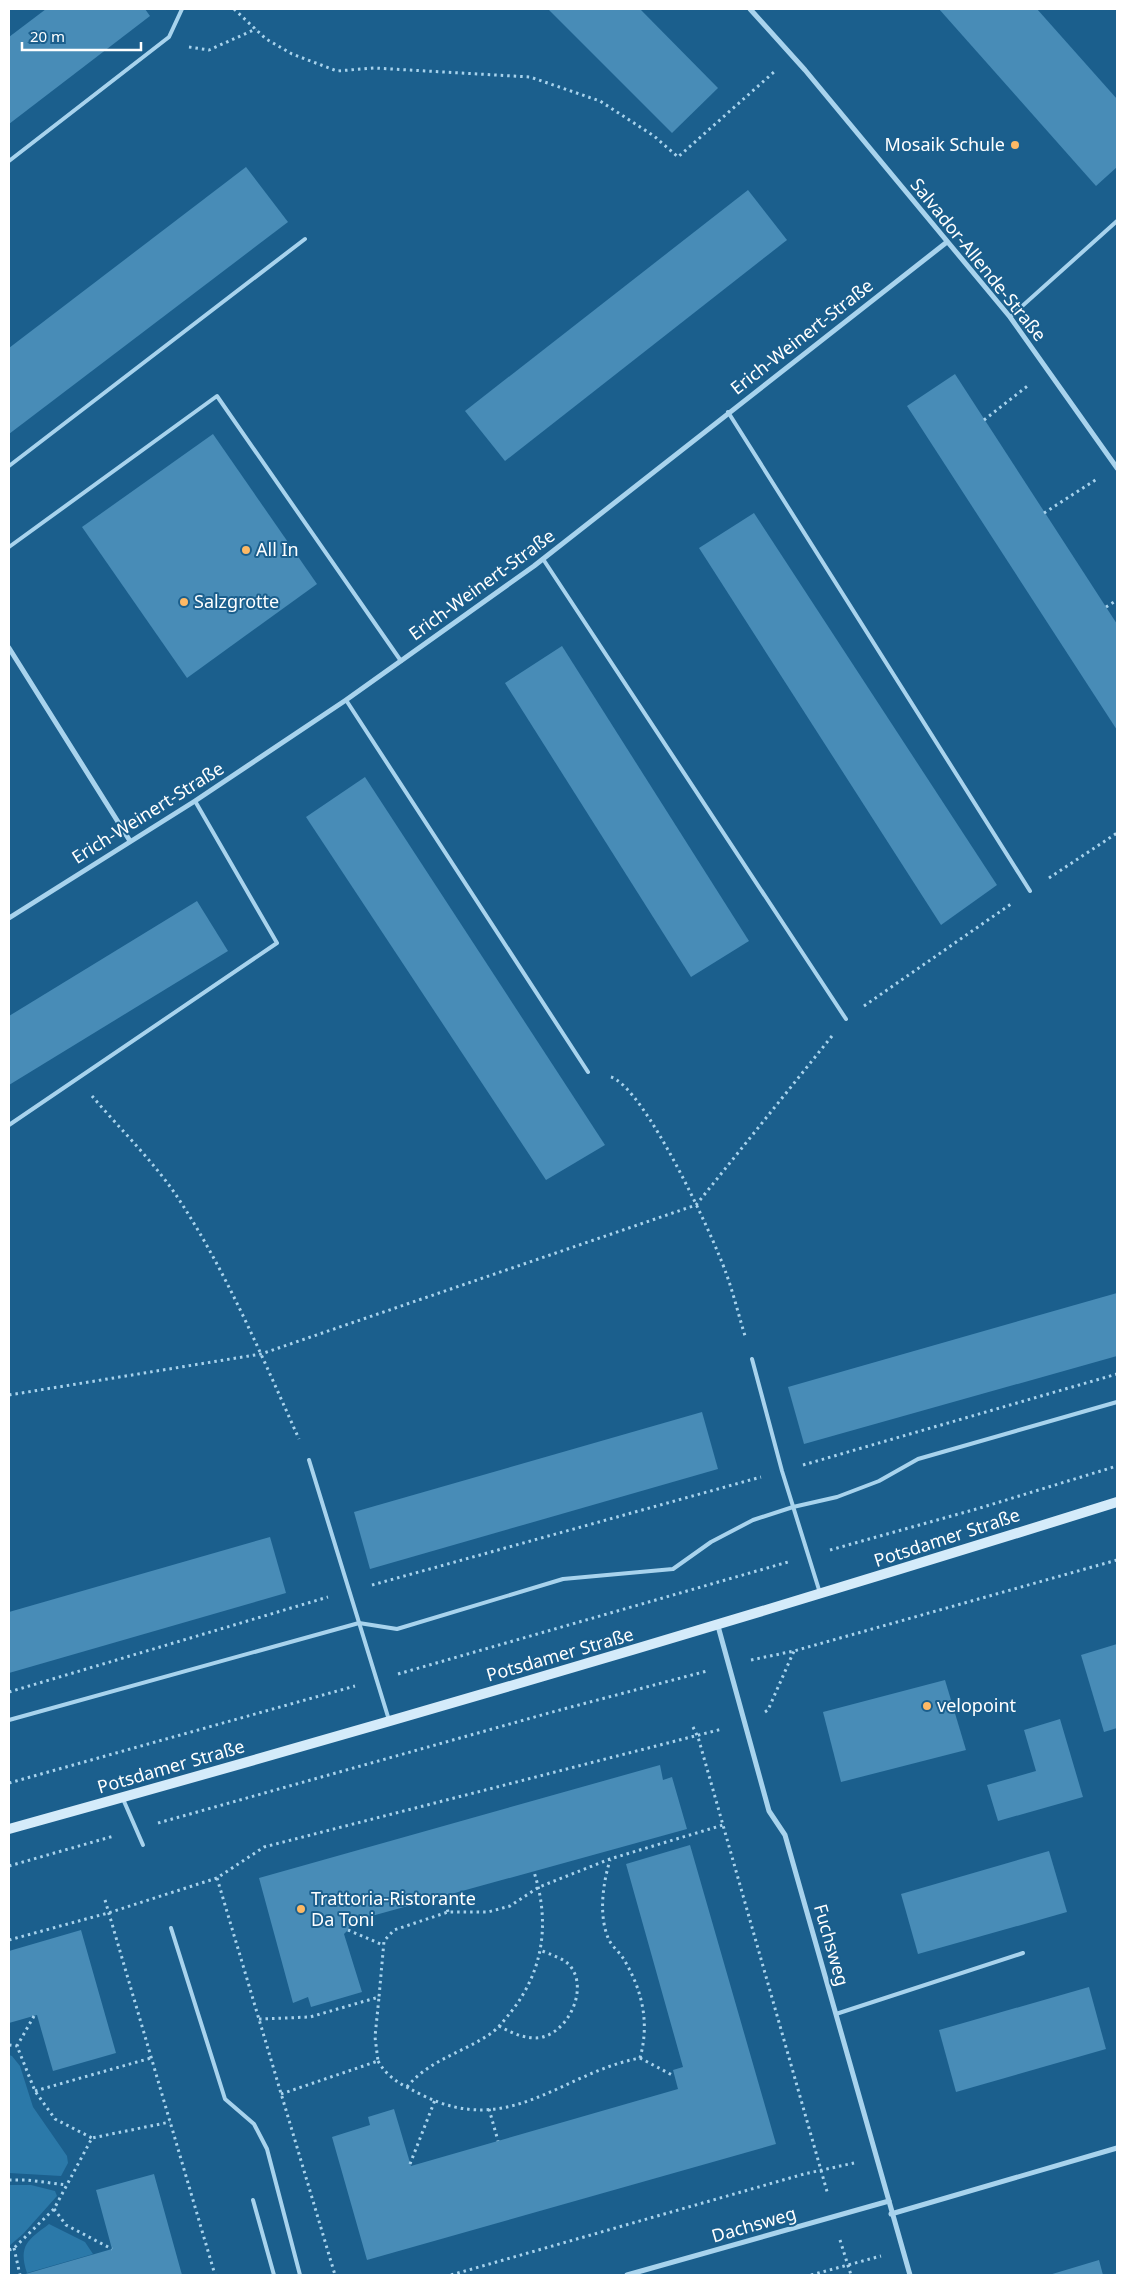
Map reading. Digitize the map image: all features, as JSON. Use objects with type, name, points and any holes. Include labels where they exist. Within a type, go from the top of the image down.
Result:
[{"type":"main road","name":"Potsdamer Straße","points":[[9,1829],[389,1722],[718,1626],[1117,1502]]},
{"type":"street","name":"Salvador-Allende-Straße","points":[[750,9],[792,56],[1010,317],[1117,467]]},
{"type":"street","name":"Erich-Weinert-Straße","points":[[9,918],[195,801],[346,700],[543,559],[947,242]]},
{"type":"street","points":[[9,648],[130,841]]},
{"type":"street","name":"Fuchsweg","points":[[718,1626],[769,1811],[785,1835],[877,2158],[901,2250],[910,2275]]},
{"type":"street","points":[[891,2214],[1117,2148]]},
{"type":"street","name":"Dachsweg","points":[[627,2275],[889,2201]]},
{"type":"lane","points":[[9,161],[169,37],[182,9]]},
{"type":"lane","points":[[1010,317],[1117,221]]},
{"type":"lane","points":[[9,466],[305,239]]},
{"type":"lane","points":[[9,547],[217,396],[401,661]]},
{"type":"lane","points":[[728,412],[1030,891]]},
{"type":"lane","points":[[543,559],[846,1019]]},
{"type":"lane","points":[[346,700],[588,1072]]},
{"type":"lane","points":[[9,1125],[276,943],[195,801]]},
{"type":"lane","points":[[752,1360],[782,1472],[821,1595]]},
{"type":"lane","points":[[9,1720],[359,1623],[397,1629],[564,1579],[673,1569],[711,1542],[753,1520],[793,1507],[837,1497],[880,1481],[918,1459],[1117,1402]]},
{"type":"lane","points":[[308,1460],[389,1722]]},
{"type":"lane","points":[[122,1797],[143,1845]]},
{"type":"lane","points":[[171,1928],[224,2099],[254,2124],[267,2149],[300,2275]]},
{"type":"lane","points":[[836,2014],[1024,1953]]},
{"type":"lane","points":[[253,2200],[274,2275]]},
{"type":"path","points":[[234,9],[266,38],[292,54],[337,71],[412,69],[530,77],[600,101],[654,136],[678,157],[792,56]]},
{"type":"path","points":[[169,37],[192,48],[209,50],[256,29]]},
{"type":"path","points":[[984,420],[1048,370]]},
{"type":"path","points":[[1044,513],[1117,467]]},
{"type":"path","points":[[1106,607],[1117,600]]},
{"type":"path","points":[[9,1395],[261,1354],[696,1205],[846,1019],[1117,833]]},
{"type":"path","points":[[588,1072],[614,1078],[645,1110],[685,1180],[726,1272],[752,1360]]},
{"type":"path","points":[[77,1078],[179,1200],[209,1252],[261,1354],[308,1460]]},
{"type":"path","points":[[9,1692],[349,1591],[782,1472],[1117,1374]]},
{"type":"path","points":[[9,1783],[980,1508],[1117,1466]]},
{"type":"path","points":[[9,1866],[556,1711],[728,1666],[794,1651],[1117,1560]]},
{"type":"path","points":[[9,1940],[217,1878],[264,1847],[698,1736],[744,1722],[768,1710],[794,1651]]},
{"type":"path","points":[[693,1727],[698,1736],[851,2275]]},
{"type":"path","points":[[674,2076],[640,2058],[602,2068],[532,2101],[507,2108],[488,2110],[461,2107],[435,2100],[385,2074],[378,2061],[375,2037],[383,1945],[384,1941],[394,1930],[448,1912],[488,1912],[510,1906],[539,1887],[610,1859],[723,1826]]},
{"type":"path","points":[[610,1859],[606,1874],[604,1924],[609,1941],[635,1979],[642,2000],[644,2029],[640,2058]]},
{"type":"path","points":[[407,2087],[416,2075],[429,2066],[491,2034],[521,1999],[533,1979],[540,1950],[543,1916],[539,1887],[534,1872]]},
{"type":"path","points":[[217,1878],[335,2275]]},
{"type":"path","points":[[444,1898],[448,1912]]},
{"type":"path","points":[[105,1900],[215,2275]]},
{"type":"path","points":[[348,1930],[383,1945]]},
{"type":"path","points":[[499,2026],[512,2033],[525,2036],[536,2038],[548,2035],[564,2024],[574,2006],[578,1982],[571,1965],[540,1950]]},
{"type":"path","points":[[259,2019],[310,2017],[379,1996]]},
{"type":"path","points":[[17,2046],[34,2016]]},
{"type":"path","points":[[9,2045],[17,2046]]},
{"type":"path","points":[[17,2046],[35,2091],[55,2119],[92,2138],[170,2122]]},
{"type":"path","points":[[35,2091],[151,2058]]},
{"type":"path","points":[[281,2094],[378,2061]]},
{"type":"path","points":[[410,2164],[435,2100]]},
{"type":"path","points":[[488,2110],[498,2141]]},
{"type":"path","points":[[9,2250],[14,2248],[54,2209],[92,2138]]},
{"type":"path","points":[[451,2275],[821,2171],[877,2158]]},
{"type":"path","points":[[9,2180],[27,2180],[66,2185]]},
{"type":"path","points":[[54,2209],[66,2225],[112,2249]]},
{"type":"path","points":[[14,2248],[20,2275]]},
{"type":"path","points":[[812,2275],[901,2250]]},
{"type":"shaded area","points":[[9,2055],[20,2066],[33,2107],[67,2156],[68,2163],[61,2176],[9,2173]]},
{"type":"shaded area","points":[[9,2185],[31,2185],[55,2191],[57,2196],[23,2234],[9,2246]]},
{"type":"shaded area","points":[[49,2224],[85,2242],[93,2254],[27,2273],[24,2264],[24,2249],[35,2234]]},
{"type":"building","points":[[46,9],[145,9],[150,16],[9,124],[9,37]]},
{"type":"building","points":[[548,9],[640,9],[718,88],[672,133]]},
{"type":"building","points":[[939,9],[1037,9],[1117,99],[1117,167],[1096,186]]},
{"type":"building","points":[[246,167],[288,222],[9,434],[9,348]]},
{"type":"building","points":[[748,190],[787,240],[505,461],[465,411]]},
{"type":"building","points":[[955,374],[1117,624],[1117,730],[907,406]]},
{"type":"building","name":"All In","points":[[213,434],[317,584],[187,678],[82,527]]},
{"type":"building","points":[[754,513],[997,885],[941,925],[699,548]]},
{"type":"building","points":[[562,646],[749,941],[691,977],[505,683]]},
{"type":"building","points":[[365,777],[605,1145],[546,1180],[306,817]]},
{"type":"building","points":[[197,901],[228,951],[9,1085],[9,1016]]},
{"type":"building","points":[[1117,1293],[1117,1356],[804,1444],[788,1387]]},
{"type":"building","points":[[702,1412],[718,1469],[370,1569],[354,1512]]},
{"type":"building","points":[[270,1537],[286,1593],[9,1673],[9,1612]]},
{"type":"building","points":[[1117,1644],[1117,1728],[1104,1732],[1081,1655]]},
{"type":"building","points":[[945,1680],[966,1750],[841,1782],[823,1712]]},
{"type":"building","points":[[1060,1719],[1083,1797],[998,1821],[987,1785],[1036,1771],[1024,1730]]},
{"type":"building","points":[[660,1765],[663,1780],[672,1777],[687,1829],[350,1922],[348,1930],[344,1934],[362,1992],[311,2007],[308,1997],[293,2003],[259,1878]]},
{"type":"building","points":[[690,1845],[776,2144],[367,2260],[332,2137],[370,2125],[368,2117],[394,2109],[411,2166],[678,2089],[673,2070],[683,2067],[626,1864]]},
{"type":"building","points":[[1049,1851],[1067,1912],[918,1954],[901,1894]]},
{"type":"building","points":[[81,1930],[116,2053],[53,2071],[37,2015],[9,2023],[9,1951]]},
{"type":"building","points":[[1089,1987],[1106,2049],[956,2092],[939,2030]]},
{"type":"building","points":[[154,2174],[182,2275],[22,2275],[112,2249],[96,2190]]},
{"type":"building","points":[[1099,2260],[1103,2275],[1049,2275]]},
{"type":"place","name":"Mosaik Schule","points":[[1015,145]]},
{"type":"place","name":"All In","points":[[246,550]]},
{"type":"place","name":"Salzgrotte","points":[[184,602]]},
{"type":"place","name":"velopoint","points":[[927,1706]]},
{"type":"place","name":"Trattoria-Ristorante Da Toni","points":[[301,1909]]}]
